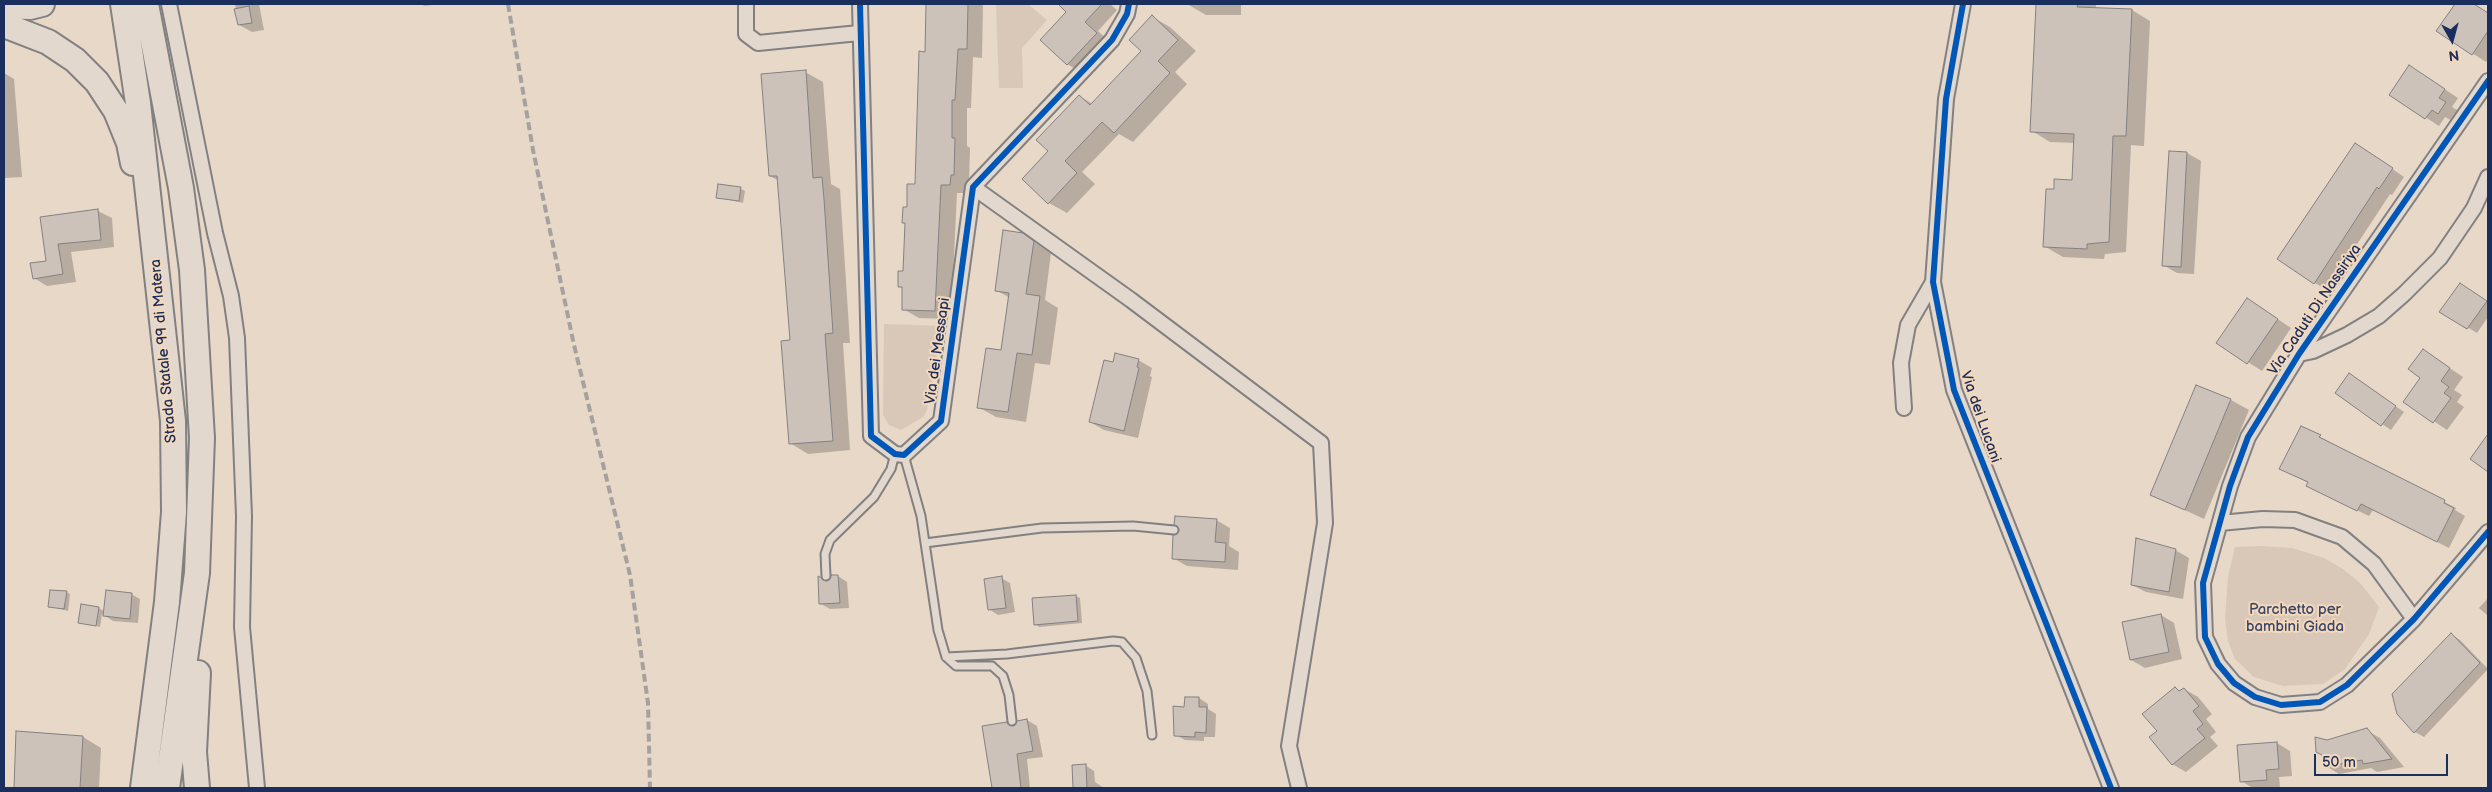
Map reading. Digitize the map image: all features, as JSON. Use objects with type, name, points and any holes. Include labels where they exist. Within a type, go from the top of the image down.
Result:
[{"type":"highway","points":[[4,6],[30,7],[42,4]]},
{"type":"highway","name":"Strada Statale 99 di Matera","points":[[123,4],[138,103],[172,416],[174,512],[168,593],[143,788]]},
{"type":"highway","points":[[146,4],[181,188],[189,252],[202,438],[197,573],[167,788]]},
{"type":"highway","points":[[4,25],[48,42],[76,60],[97,82],[116,111],[129,143],[139,191],[166,362],[172,416]]},
{"type":"highway","points":[[197,788],[194,752],[197,678],[209,596],[213,514],[213,478],[202,438]]},
{"type":"street","points":[[169,4],[215,233],[231,296],[237,338],[244,516],[242,627],[257,788]]},
{"type":"street","points":[[746,4],[746,34],[758,43],[859,33]]},
{"type":"street","points":[[860,4],[859,33],[871,436],[899,454]]},
{"type":"street","points":[[1129,4],[1127,14],[1112,40],[973,187],[1131,300],[1321,443],[1325,522],[1289,746],[1299,788]]},
{"type":"street","name":"Via dei Lucani","points":[[1963,4],[1946,99],[1934,282],[1954,390],[2111,788]]},
{"type":"street","name":"Via Caduti Di Nassiriya","points":[[2488,81],[2299,354],[2248,437],[2203,583],[2205,637],[2218,664],[2234,683],[2255,697],[2281,705],[2320,702],[2347,686],[2414,619],[2488,532]]},
{"type":"street","points":[[2299,354],[2313,351],[2347,335],[2379,316],[2404,294],[2440,258],[2474,208],[2488,177]]},
{"type":"street","name":"Via dei Messapi","points":[[899,454],[941,421],[973,187]]},
{"type":"street","points":[[1904,408],[1901,363],[1908,325],[1934,282]]},
{"type":"street","points":[[2220,523],[2263,519],[2295,520],[2342,537],[2374,564],[2414,619]]},
{"type":"lane","points":[[899,454],[921,516],[938,630],[946,658],[956,666],[992,666],[1003,676],[1012,720]]},
{"type":"lane","points":[[826,576],[825,554],[830,540],[874,497],[899,454]]},
{"type":"lane","points":[[925,542],[1042,528],[1133,526],[1174,530]]},
{"type":"lane","points":[[946,658],[1014,654],[1113,641],[1122,642],[1136,658],[1147,691],[1152,735]]},
{"type":"green space","points":[[996,4],[1028,4],[1047,20],[1022,48],[1023,88],[999,88]]},
{"type":"green space","points":[[884,324],[942,326],[927,410],[923,417],[901,430],[889,425],[883,415]]},
{"type":"green space","name":"Parchetto per bambini Giada","points":[[2235,547],[2292,548],[2324,558],[2343,569],[2361,584],[2379,607],[2369,634],[2345,669],[2323,684],[2283,686],[2254,677],[2235,659],[2228,641],[2225,619],[2228,577]]},
{"type":"building","points":[[926,4],[968,4],[967,49],[958,49],[955,100],[952,100],[952,138],[955,138],[954,175],[951,175],[950,185],[941,185],[935,311],[902,310],[902,287],[898,287],[898,271],[903,271],[905,223],[902,223],[903,207],[907,207],[907,184],[915,184],[919,51],[925,52]]},
{"type":"building","points":[[1058,4],[1102,4],[1085,22],[1097,33],[1067,65],[1040,40],[1066,12]]},
{"type":"building","points":[[2036,4],[2078,4],[2077,7],[2132,9],[2126,136],[2113,136],[2109,242],[2087,244],[2087,249],[2043,247],[2046,189],[2054,189],[2054,179],[2072,180],[2074,134],[2030,132]]},
{"type":"building","points":[[2455,4],[2474,4],[2488,13],[2488,31],[2472,55],[2436,31]]},
{"type":"building","points":[[249,6],[252,23],[238,25],[234,9]]},
{"type":"building","points":[[1152,15],[1178,40],[1158,61],[1170,73],[1114,133],[1102,122],[1065,161],[1077,173],[1048,204],[1022,179],[1048,151],[1036,140],[1079,95],[1090,105],[1141,51],[1129,40]]},
{"type":"building","points":[[2409,65],[2445,89],[2439,98],[2446,102],[2438,114],[2432,110],[2425,119],[2389,95]]},
{"type":"building","points":[[806,70],[813,178],[822,177],[824,199],[833,333],[825,334],[833,441],[789,444],[781,341],[790,340],[777,176],[769,176],[761,74]]},
{"type":"building","points":[[2355,143],[2393,168],[2379,189],[2377,187],[2314,284],[2277,259]]},
{"type":"building","points":[[2169,151],[2187,152],[2181,267],[2162,266]]},
{"type":"building","points":[[718,184],[741,187],[739,201],[716,198]]},
{"type":"building","points":[[98,209],[101,240],[58,244],[63,274],[33,279],[30,263],[46,261],[40,217]]},
{"type":"building","points":[[1003,230],[1023,233],[1034,241],[1026,294],[1040,296],[1032,355],[1017,353],[1008,412],[977,408],[986,348],[1001,350],[1009,293],[995,291]]},
{"type":"building","points":[[2460,283],[2487,301],[2467,329],[2439,312]]},
{"type":"building","points":[[2247,298],[2278,319],[2247,364],[2216,343]]},
{"type":"building","points":[[2423,349],[2450,368],[2441,381],[2449,387],[2444,393],[2451,398],[2433,423],[2403,402],[2420,378],[2408,369]]},
{"type":"building","points":[[1115,353],[1139,359],[1137,367],[1139,368],[1124,431],[1089,422],[1104,360],[1113,362]]},
{"type":"building","points":[[2349,373],[2396,406],[2381,426],[2335,393]]},
{"type":"building","points":[[2196,385],[2231,399],[2185,510],[2150,495]]},
{"type":"building","points":[[2301,426],[2321,435],[2319,437],[2445,500],[2444,503],[2454,508],[2437,542],[2361,504],[2357,511],[2306,486],[2308,482],[2279,469]]},
{"type":"building","points":[[2488,434],[2488,472],[2470,459]]},
{"type":"building","points":[[1175,516],[1217,519],[1215,542],[1226,543],[1225,562],[1172,559],[1173,535],[1178,533],[1179,530],[1174,525]]},
{"type":"building","points":[[2136,538],[2176,549],[2169,592],[2131,585]]},
{"type":"building","points":[[831,575],[838,575],[840,603],[819,604],[818,576],[827,581]]},
{"type":"building","points":[[1002,576],[1006,608],[988,610],[984,579]]},
{"type":"building","points":[[50,590],[67,591],[64,609],[48,607]]},
{"type":"building","points":[[106,590],[132,593],[130,619],[103,616]]},
{"type":"building","points":[[1076,595],[1078,621],[1034,625],[1032,598]]},
{"type":"building","points":[[81,604],[99,607],[96,626],[78,623]]},
{"type":"building","points":[[2161,614],[2169,652],[2130,660],[2122,622]]},
{"type":"building","points":[[2451,633],[2480,663],[2414,733],[2397,714],[2392,694]]},
{"type":"building","points":[[2175,687],[2179,691],[2184,688],[2199,706],[2193,711],[2203,724],[2197,729],[2205,738],[2172,765],[2149,737],[2157,731],[2142,714]]},
{"type":"building","points":[[1185,697],[1199,697],[1199,707],[1207,707],[1206,733],[1195,732],[1195,737],[1174,736],[1173,706],[1184,707]]},
{"type":"building","points":[[1027,719],[1033,751],[1017,754],[1021,788],[992,788],[982,726],[1007,722],[1013,726],[1017,721]]},
{"type":"building","points":[[2367,728],[2392,759],[2363,764],[2362,760],[2324,767],[2322,755],[2316,752],[2315,737],[2327,740]]},
{"type":"building","points":[[16,731],[83,736],[80,788],[14,788]]},
{"type":"building","points":[[2277,742],[2279,769],[2266,770],[2267,780],[2240,782],[2237,745]]},
{"type":"building","points":[[1086,764],[1087,788],[1073,788],[1072,765]]},
{"type":"railway","points":[[508,4],[533,150],[574,345],[630,575],[648,703],[650,788]]},
{"type":"cycle path","points":[[860,4],[871,436],[895,454],[904,455],[941,421],[973,187],[1112,40],[1127,14],[1129,4]]},
{"type":"cycle path","points":[[1963,4],[1946,99],[1933,282],[1954,390],[2111,788]]},
{"type":"cycle path","points":[[2488,81],[2299,354],[2248,437],[2230,486],[2203,583],[2205,637],[2218,664],[2234,683],[2255,697],[2281,705],[2320,702],[2347,685],[2414,619],[2488,532]]}]
